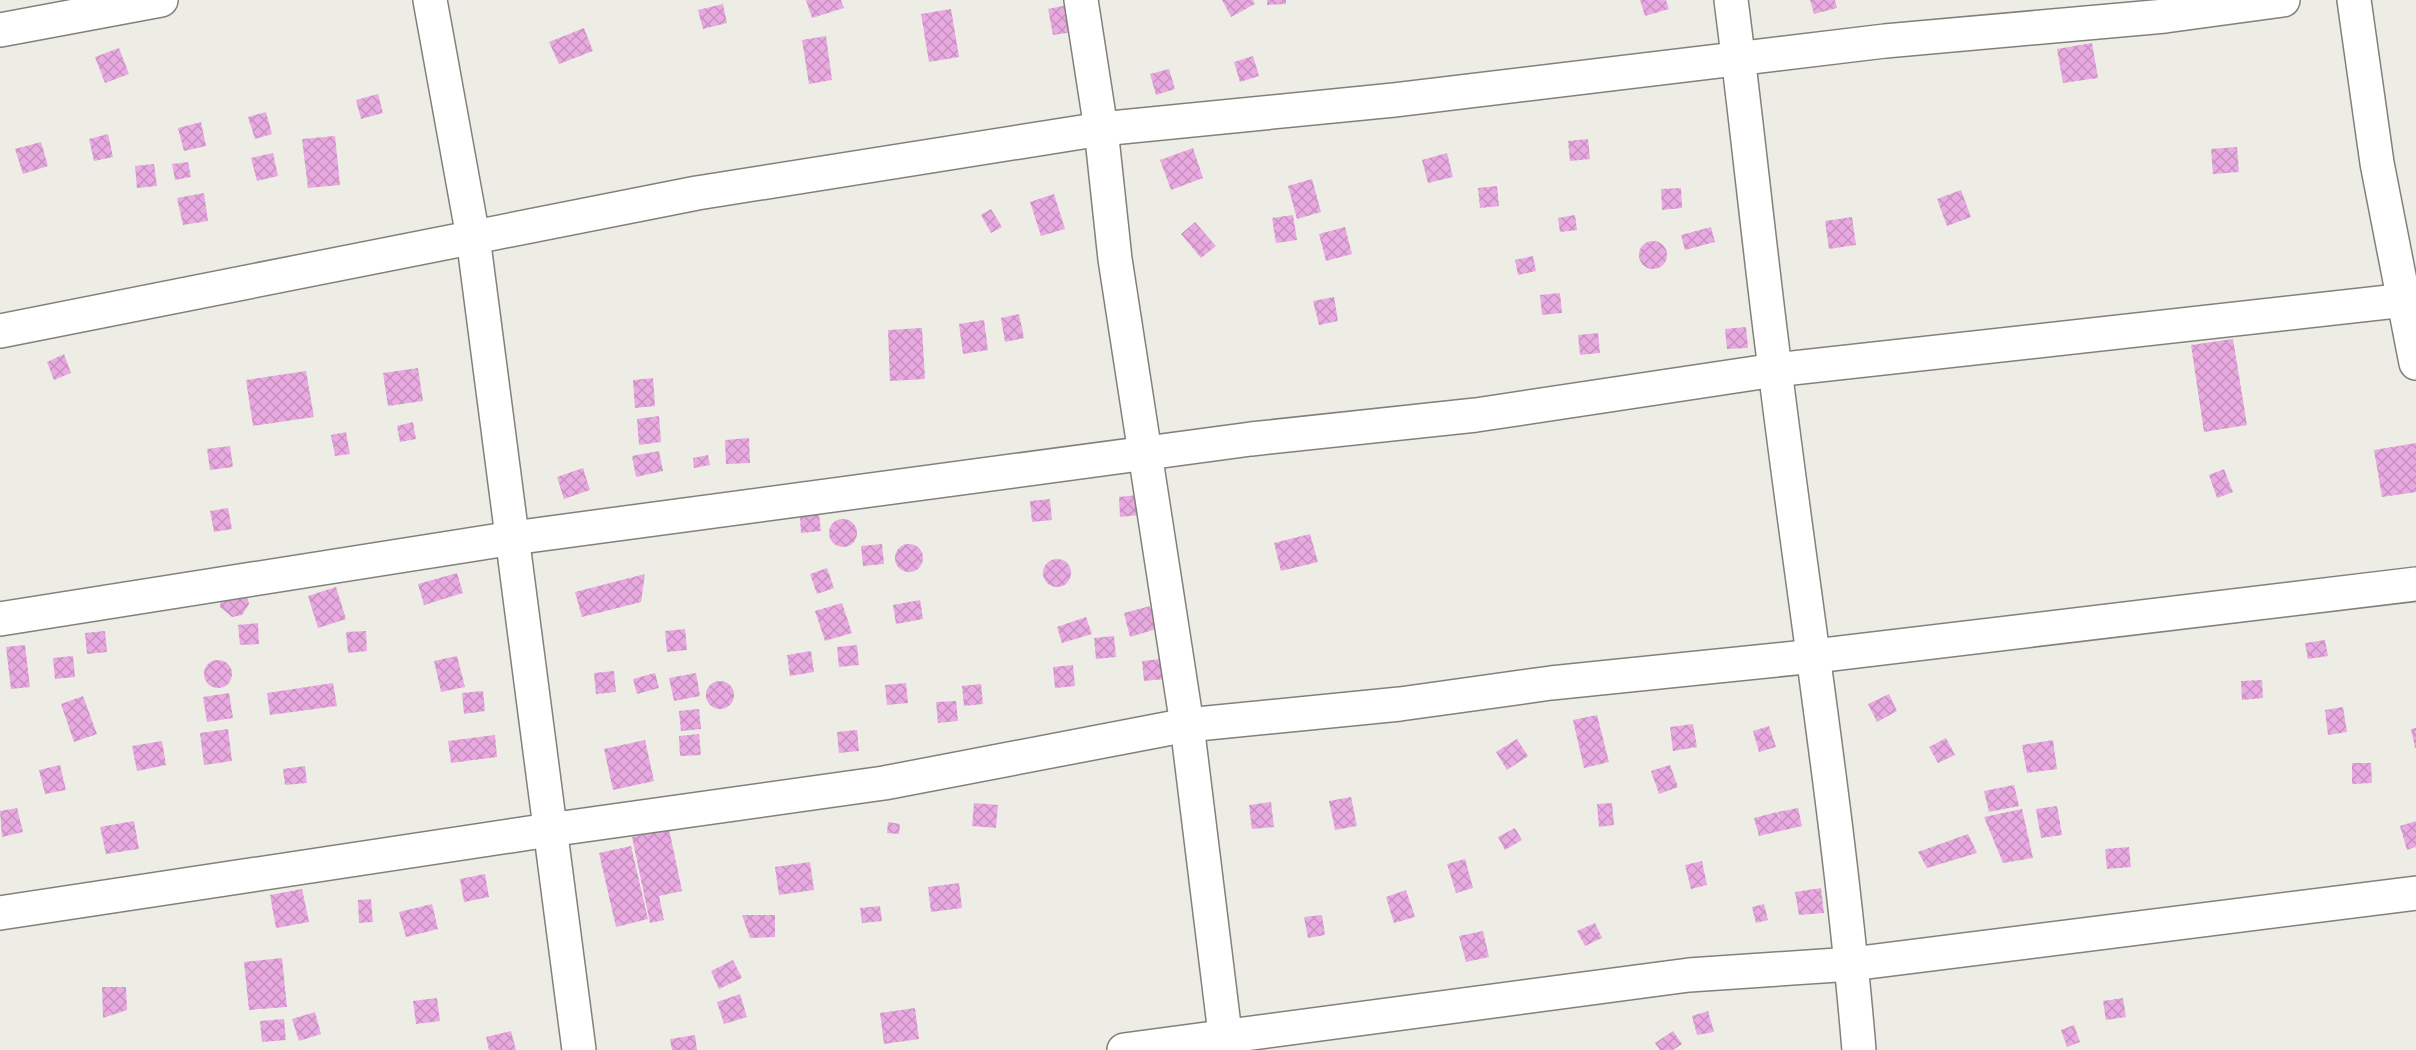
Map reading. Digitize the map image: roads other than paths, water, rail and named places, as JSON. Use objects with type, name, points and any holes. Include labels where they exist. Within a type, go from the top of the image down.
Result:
[{"type":"street","points":[[0,30],[161,0]]},
{"type":"street","points":[[430,0],[473,237],[579,1050]]},
{"type":"street","points":[[1081,0],[1101,129],[1115,259],[1187,725],[1226,1042]]},
{"type":"street","points":[[1731,0],[1775,370],[1815,656],[1852,964],[1859,1050]]},
{"type":"street","points":[[0,331],[697,193],[1101,129],[1394,100],[1885,41],[2165,16],[2283,0]]},
{"type":"street","points":[[2354,0],[2377,163],[2410,300],[2416,363]]},
{"type":"street","points":[[0,619],[513,538],[1251,439],[1476,415],[1775,370],[2410,300]]},
{"type":"street","points":[[0,913],[549,830],[884,783],[1187,725],[1400,704],[1551,683],[1815,656],[2416,584]]},
{"type":"street","points":[[1124,1050],[1226,1042],[1689,975],[1852,964],[2416,893]]}]
